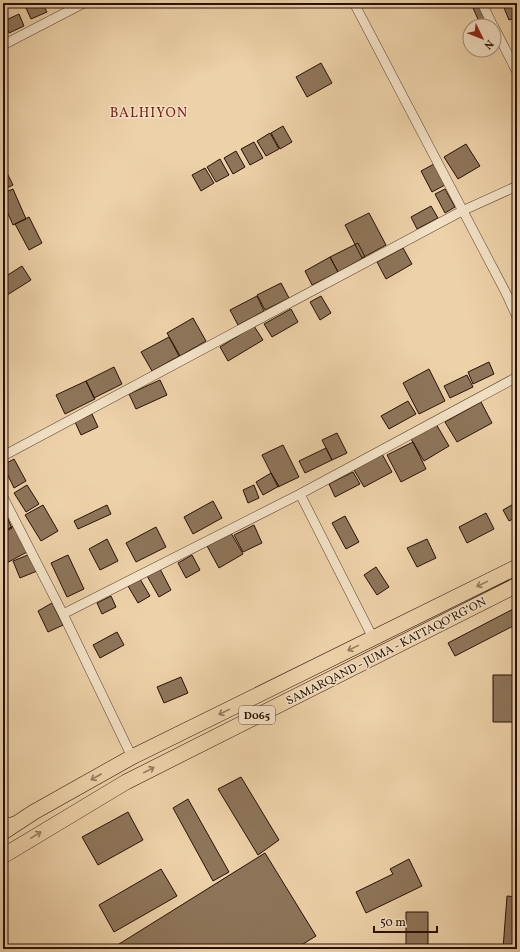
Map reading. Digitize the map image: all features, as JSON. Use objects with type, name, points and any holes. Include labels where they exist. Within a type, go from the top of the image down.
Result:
[{"type":"main road","name":"SAMARQAND - JUMA - KATTAQO‘RG‘ON","points":[[7,828],[132,757],[517,567]]},
{"type":"main road","name":"SAMARQAND - JUMA - KATTAQO‘RG‘ON","points":[[3,856],[126,782],[517,585]]},
{"type":"street","points":[[3,45],[84,3]]},
{"type":"street","points":[[354,3],[506,293],[517,318]]},
{"type":"street","points":[[482,3],[490,18]]},
{"type":"street","points":[[502,43],[517,72]]},
{"type":"street","points":[[3,456],[462,211],[517,186]]},
{"type":"street","points":[[63,614],[300,494],[517,377]]},
{"type":"street","points":[[300,494],[373,638]]},
{"type":"street","points":[[3,497],[63,614],[132,757]]},
{"type":"building","points":[[36,3],[42,3],[47,12],[31,19],[26,8]]},
{"type":"building","points":[[484,3],[491,18],[477,18],[473,8]]},
{"type":"building","points":[[502,3],[517,3],[517,17],[509,20]]},
{"type":"building","points":[[19,14],[24,26],[9,33],[4,21]]},
{"type":"building","points":[[321,63],[332,83],[307,97],[296,77]]},
{"type":"building","points":[[283,126],[292,142],[280,149],[271,133]]},
{"type":"building","points":[[270,133],[279,149],[266,156],[257,141]]},
{"type":"building","points":[[254,142],[263,158],[250,165],[241,149]]},
{"type":"building","points":[[466,144],[480,166],[458,179],[444,157]]},
{"type":"building","points":[[236,151],[245,167],[233,174],[224,158]]},
{"type":"building","points":[[220,159],[229,175],[216,182],[207,167]]},
{"type":"building","points":[[434,164],[445,185],[432,192],[421,171]]},
{"type":"building","points":[[3,165],[13,185],[3,190]]},
{"type":"building","points":[[205,168],[214,183],[201,191],[192,175]]},
{"type":"building","points":[[13,189],[26,219],[13,225],[3,202],[3,193]]},
{"type":"building","points":[[445,189],[455,207],[445,213],[435,194]]},
{"type":"building","points":[[431,206],[438,218],[417,229],[411,217]]},
{"type":"building","points":[[369,213],[386,245],[362,258],[345,225]]},
{"type":"building","points":[[29,217],[42,243],[29,250],[15,224]]},
{"type":"building","points":[[358,243],[365,257],[338,272],[330,257]]},
{"type":"building","points":[[403,248],[412,264],[386,279],[377,262]]},
{"type":"building","points":[[330,257],[338,272],[312,285],[305,271]]},
{"type":"building","points":[[22,266],[31,280],[4,297],[3,278]]},
{"type":"building","points":[[281,283],[289,298],[265,310],[257,295]]},
{"type":"building","points":[[257,296],[264,311],[238,325],[230,310]]},
{"type":"building","points":[[321,296],[331,313],[320,320],[310,302]]},
{"type":"building","points":[[291,309],[298,322],[272,337],[264,324]]},
{"type":"building","points":[[193,318],[206,341],[180,356],[167,333]]},
{"type":"building","points":[[254,326],[263,340],[228,361],[220,347]]},
{"type":"building","points":[[169,337],[179,356],[152,371],[141,352]]},
{"type":"building","points":[[489,362],[494,374],[473,384],[468,372]]},
{"type":"building","points":[[114,367],[122,384],[94,398],[86,381]]},
{"type":"building","points":[[429,369],[445,401],[419,414],[403,383]]},
{"type":"building","points":[[467,375],[473,387],[450,398],[444,386]]},
{"type":"building","points":[[160,380],[167,395],[136,409],[129,394]]},
{"type":"building","points":[[86,381],[95,399],[65,414],[56,395]]},
{"type":"building","points":[[408,401],[416,414],[389,429],[381,416]]},
{"type":"building","points":[[481,402],[492,423],[457,442],[445,422]]},
{"type":"building","points":[[92,414],[98,427],[81,435],[75,422]]},
{"type":"building","points":[[436,424],[449,446],[424,461],[411,439]]},
{"type":"building","points":[[337,433],[347,453],[332,460],[322,440]]},
{"type":"building","points":[[413,442],[426,469],[401,482],[387,455]]},
{"type":"building","points":[[283,445],[299,477],[278,487],[262,455]]},
{"type":"building","points":[[326,448],[332,460],[305,473],[299,461]]},
{"type":"building","points":[[382,454],[392,472],[364,487],[354,470]]},
{"type":"building","points":[[14,459],[26,481],[14,488],[3,465]]},
{"type":"building","points":[[353,472],[360,484],[335,497],[329,484]]},
{"type":"building","points":[[271,473],[279,486],[263,495],[256,482]]},
{"type":"building","points":[[27,485],[39,504],[26,512],[14,493]]},
{"type":"building","points":[[254,485],[259,498],[248,503],[243,490]]},
{"type":"building","points":[[213,501],[222,518],[193,534],[184,517]]},
{"type":"building","points":[[517,502],[517,517],[509,521],[503,510]]},
{"type":"building","points":[[43,505],[58,531],[41,541],[25,515]]},
{"type":"building","points":[[107,505],[111,514],[78,529],[74,521]]},
{"type":"building","points":[[3,508],[12,528],[3,533]]},
{"type":"building","points":[[486,513],[494,529],[467,543],[459,527]]},
{"type":"building","points":[[345,516],[359,542],[346,549],[332,523]]},
{"type":"building","points":[[254,525],[262,543],[243,552],[234,535]]},
{"type":"building","points":[[13,526],[27,552],[3,565],[3,532]]},
{"type":"building","points":[[156,527],[166,547],[136,562],[126,543]]},
{"type":"building","points":[[231,533],[243,554],[219,568],[207,546]]},
{"type":"building","points":[[107,539],[118,561],[100,570],[89,549]]},
{"type":"building","points":[[427,539],[436,558],[417,567],[407,548]]},
{"type":"building","points":[[30,554],[37,571],[20,578],[13,561]]},
{"type":"building","points":[[68,555],[84,589],[67,597],[51,563]]},
{"type":"building","points":[[192,555],[200,570],[186,578],[178,563]]},
{"type":"building","points":[[159,567],[171,590],[159,597],[146,574]]},
{"type":"building","points":[[376,567],[389,587],[377,595],[364,575]]},
{"type":"building","points":[[140,579],[150,596],[138,603],[128,586]]},
{"type":"building","points":[[111,596],[116,607],[102,614],[97,603]]},
{"type":"building","points":[[52,603],[63,625],[48,632],[38,611]]},
{"type":"building","points":[[517,607],[517,624],[455,656],[448,643]]},
{"type":"building","points":[[117,632],[124,645],[100,658],[93,645]]},
{"type":"building","points":[[493,675],[517,675],[517,722],[493,722]]},
{"type":"building","points":[[181,677],[188,693],[164,703],[157,687]]},
{"type":"building","points":[[241,777],[279,840],[258,855],[218,789]]},
{"type":"building","points":[[188,799],[229,872],[213,881],[173,808]]},
{"type":"building","points":[[128,812],[143,840],[98,865],[82,837]]},
{"type":"building","points":[[265,853],[316,936],[295,949],[111,949]]},
{"type":"building","points":[[409,859],[422,886],[366,913],[356,892],[393,874],[390,869]]},
{"type":"building","points":[[161,869],[177,896],[114,932],[99,905]]},
{"type":"building","points":[[507,896],[517,897],[517,949],[503,949]]},
{"type":"building","points":[[406,912],[428,912],[428,949],[406,949]]},
{"type":"district","name":"BALHIYON","points":[[149,112]]}]
